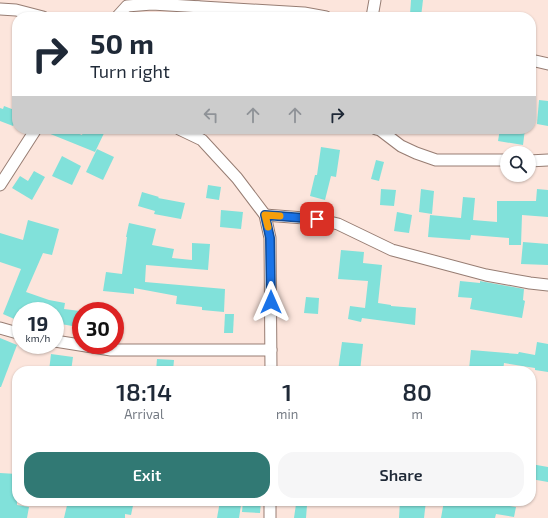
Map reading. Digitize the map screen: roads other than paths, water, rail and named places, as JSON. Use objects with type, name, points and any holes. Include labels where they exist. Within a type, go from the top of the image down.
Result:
[{"type":"street","points":[[373,12],[375,0]]},
{"type":"street","points":[[122,12],[129,3],[152,4],[198,12]]},
{"type":"street","points":[[0,9],[23,12]]},
{"type":"street","points":[[536,61],[548,64]]},
{"type":"street","points":[[0,185],[33,134]]},
{"type":"street","points":[[189,134],[202,140],[237,178],[265,215],[270,238],[271,366]]},
{"type":"street","points":[[202,140],[204,134]]},
{"type":"street","points":[[385,134],[401,146],[436,160],[500,160]]},
{"type":"street","points":[[536,160],[548,160]]},
{"type":"street","points":[[265,215],[317,219],[331,222],[392,250],[405,254],[486,275],[548,285]]},
{"type":"street","points":[[0,328],[12,331]]},
{"type":"street","points":[[64,342],[111,350],[271,350]]},
{"type":"street","points":[[270,506],[270,518]]}]
